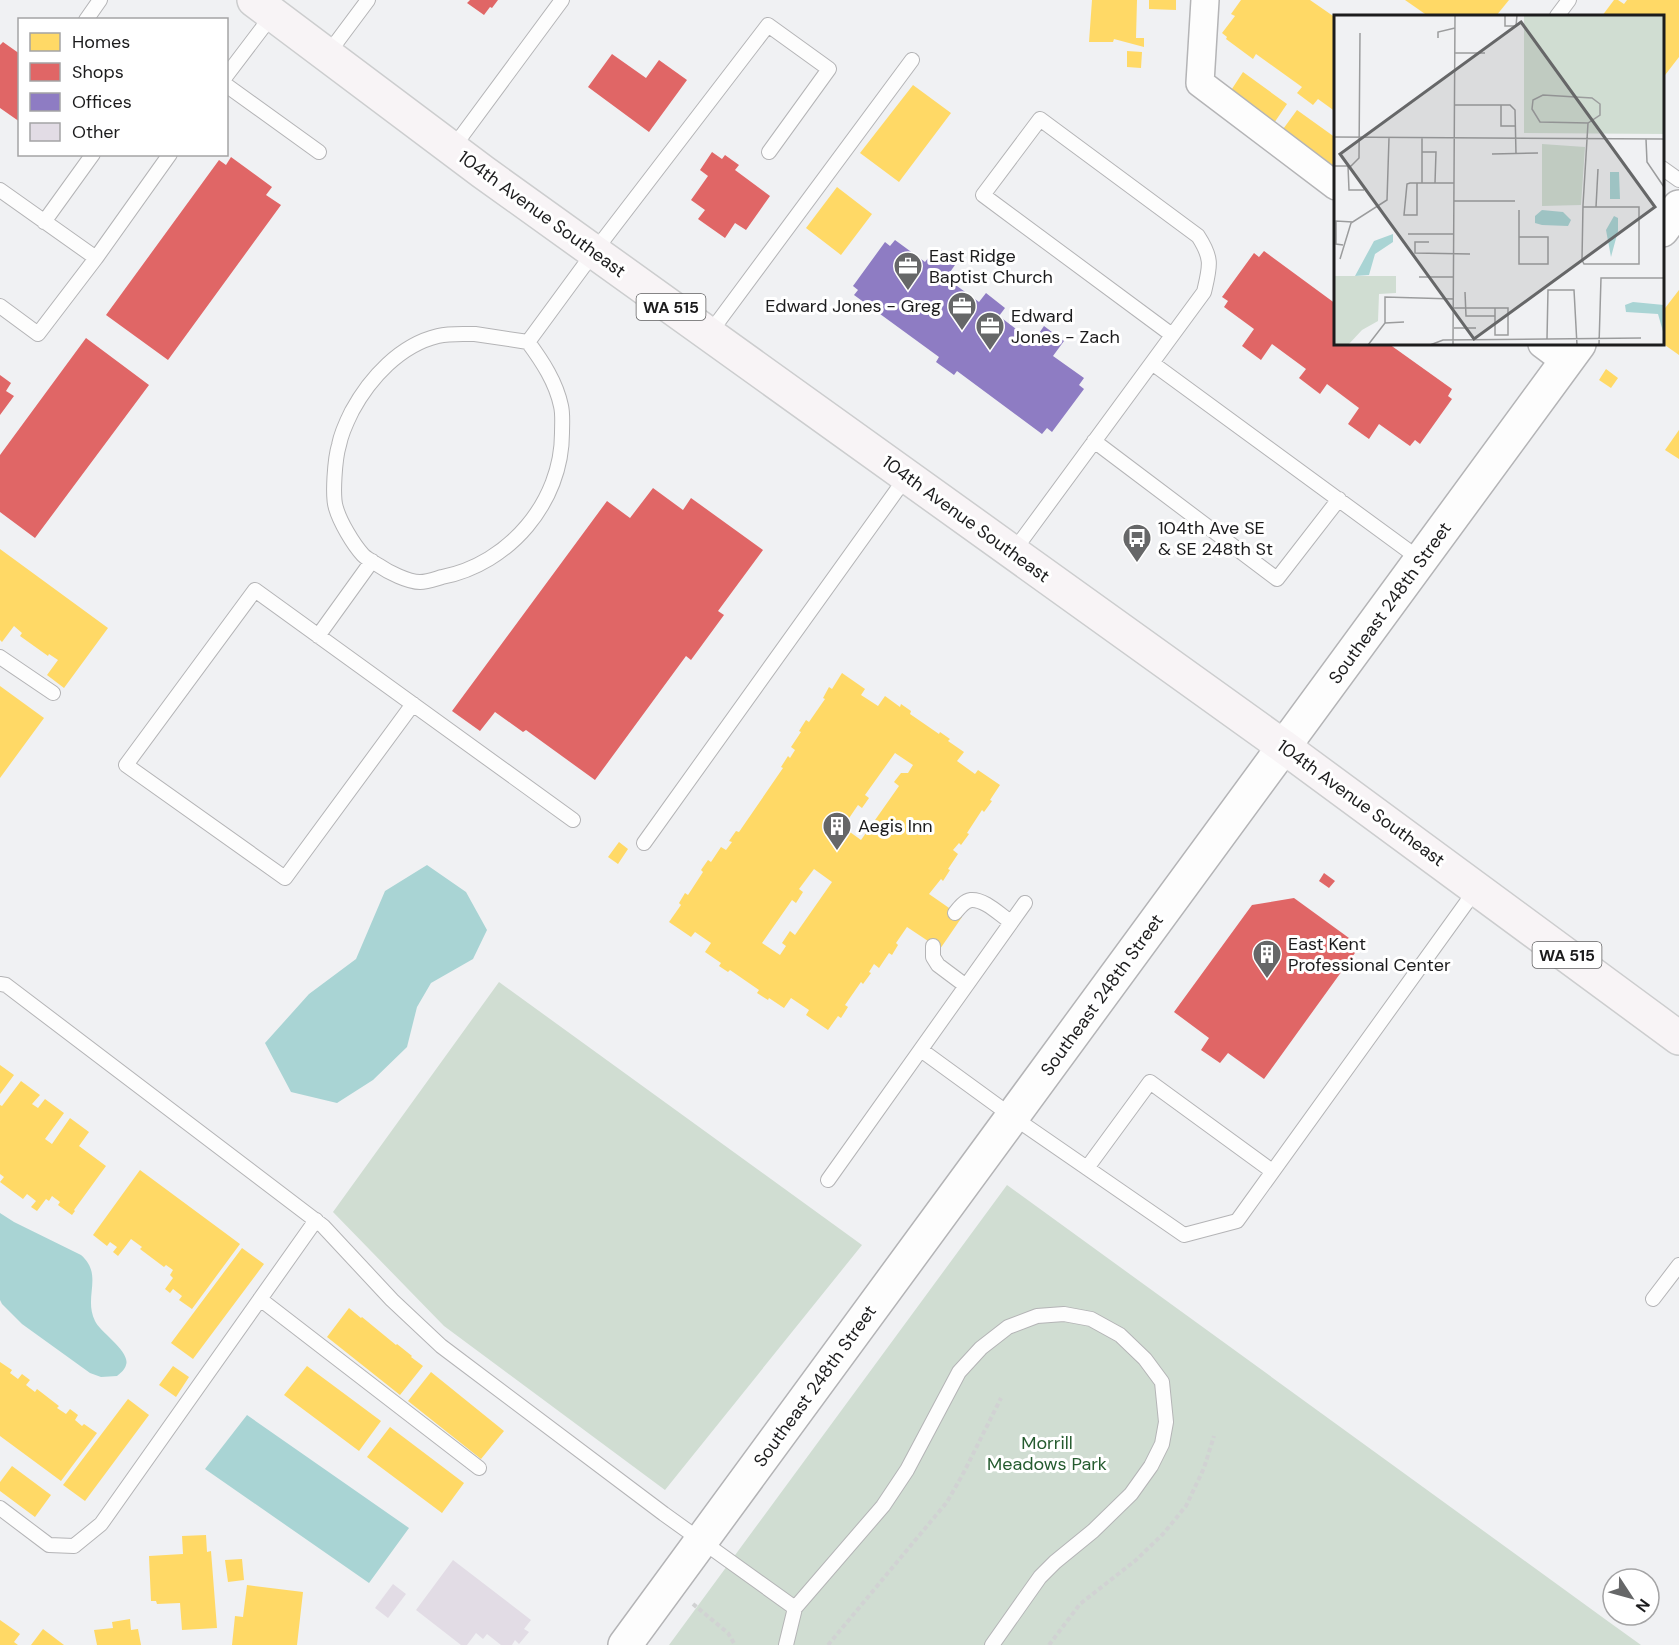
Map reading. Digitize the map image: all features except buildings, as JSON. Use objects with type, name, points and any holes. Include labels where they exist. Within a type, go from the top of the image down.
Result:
[{"type":"main road","name":"104th Avenue Southeast","points":[[263,7],[452,149],[1284,747],[1679,1038]]},
{"type":"street","points":[[1205,0],[1200,83],[1334,185]]},
{"type":"street","points":[[1664,227],[1679,207]]},
{"type":"street","name":"Southeast 248th Street","points":[[625,1645],[1421,560],[1562,350]]},
{"type":"lane","points":[[87,18],[100,0]]},
{"type":"lane","points":[[327,55],[368,0]]},
{"type":"lane","points":[[452,149],[562,0]]},
{"type":"lane","points":[[1558,15],[1569,0]]},
{"type":"lane","points":[[228,72],[263,7]]},
{"type":"lane","points":[[528,342],[768,25],[829,69],[769,152]]},
{"type":"lane","points":[[709,334],[912,60]]},
{"type":"lane","points":[[228,86],[319,152]]},
{"type":"lane","points":[[1013,552],[1204,292],[1210,267],[1207,250],[1198,236],[1040,119],[983,195],[1172,335]]},
{"type":"lane","points":[[44,222],[92,156]]},
{"type":"lane","points":[[0,306],[38,334],[96,258],[169,156]]},
{"type":"lane","points":[[1664,169],[1679,180]]},
{"type":"lane","points":[[0,190],[96,258]]},
{"type":"lane","points":[[475,334],[528,342],[540,358],[562,407],[562,441],[557,472],[542,507],[518,538],[490,560],[457,574],[419,582],[389,573],[363,555],[348,534],[336,507],[335,479],[339,445],[352,412],[366,389],[389,363],[413,344],[440,336],[475,334]]},
{"type":"lane","points":[[1152,363],[1421,560]]},
{"type":"lane","points":[[1094,441],[1277,579],[1338,499]]},
{"type":"lane","points":[[644,843],[907,476]]},
{"type":"lane","points":[[318,636],[372,561]]},
{"type":"lane","points":[[413,704],[285,878],[126,765],[255,590],[318,636],[413,704],[573,820]]},
{"type":"lane","points":[[0,657],[53,693]]},
{"type":"lane","points":[[921,1050],[1013,1117],[1184,1235],[1237,1221],[1477,888]]},
{"type":"lane","points":[[955,913],[963,903],[970,900],[983,903],[1011,922]]},
{"type":"lane","points":[[828,1180],[1025,903]]},
{"type":"lane","points":[[933,946],[933,957],[938,965],[966,986]]},
{"type":"lane","points":[[0,984],[6,985],[316,1220],[441,1346],[701,1541],[795,1608]]},
{"type":"lane","points":[[1087,1168],[1150,1082],[1272,1171]]},
{"type":"lane","points":[[0,1508],[49,1545],[74,1546],[101,1524],[316,1220]]},
{"type":"lane","points":[[1653,1299],[1679,1265]]},
{"type":"lane","points":[[260,1299],[479,1468]]},
{"type":"lane","points":[[786,1645],[795,1608],[883,1506],[907,1470],[959,1372],[981,1348],[1008,1328],[1037,1316],[1064,1314],[1091,1319],[1120,1335],[1145,1359],[1162,1382],[1166,1422],[1162,1444],[1152,1466],[1131,1494],[1040,1577],[992,1645]]},
{"type":"path","points":[[828,1645],[947,1502],[1001,1398]]},
{"type":"path","points":[[1049,1645],[1080,1604],[1136,1560],[1163,1534],[1186,1506],[1204,1468],[1214,1436]]},
{"type":"path","points":[[689,1600],[728,1633],[735,1645]]},
{"type":"green space","points":[[499,982],[862,1245],[665,1490],[444,1326],[333,1212]]},
{"type":"green space","name":"Morrill Meadows Park","points":[[1007,1185],[1601,1616],[1601,1627],[1616,1627],[1641,1645],[669,1645]]},
{"type":"water","points":[[427,865],[466,892],[487,930],[473,959],[431,983],[417,1007],[407,1047],[373,1080],[337,1103],[291,1092],[265,1043],[309,994],[356,959],[385,891]]},
{"type":"water","points":[[0,1213],[81,1255],[88,1263],[92,1278],[91,1303],[95,1321],[120,1348],[126,1360],[125,1368],[117,1376],[101,1377],[90,1373],[22,1324],[2,1304],[0,1300]]},
{"type":"water","points":[[247,1415],[409,1528],[369,1583],[205,1469]]},
{"type":"place","name":"East Ridge Baptist Church","points":[[908,292]]},
{"type":"place","name":"Edward Jones - Greg","points":[[962,332]]},
{"type":"place","name":"Edward Jones - Zach","points":[[990,352]]},
{"type":"place","name":"104th Ave SE & SE 248th St","points":[[1137,564]]},
{"type":"place","name":"Aegis Inn","points":[[837,852]]},
{"type":"place","name":"East Kent Professional Center","points":[[1267,980]]}]
